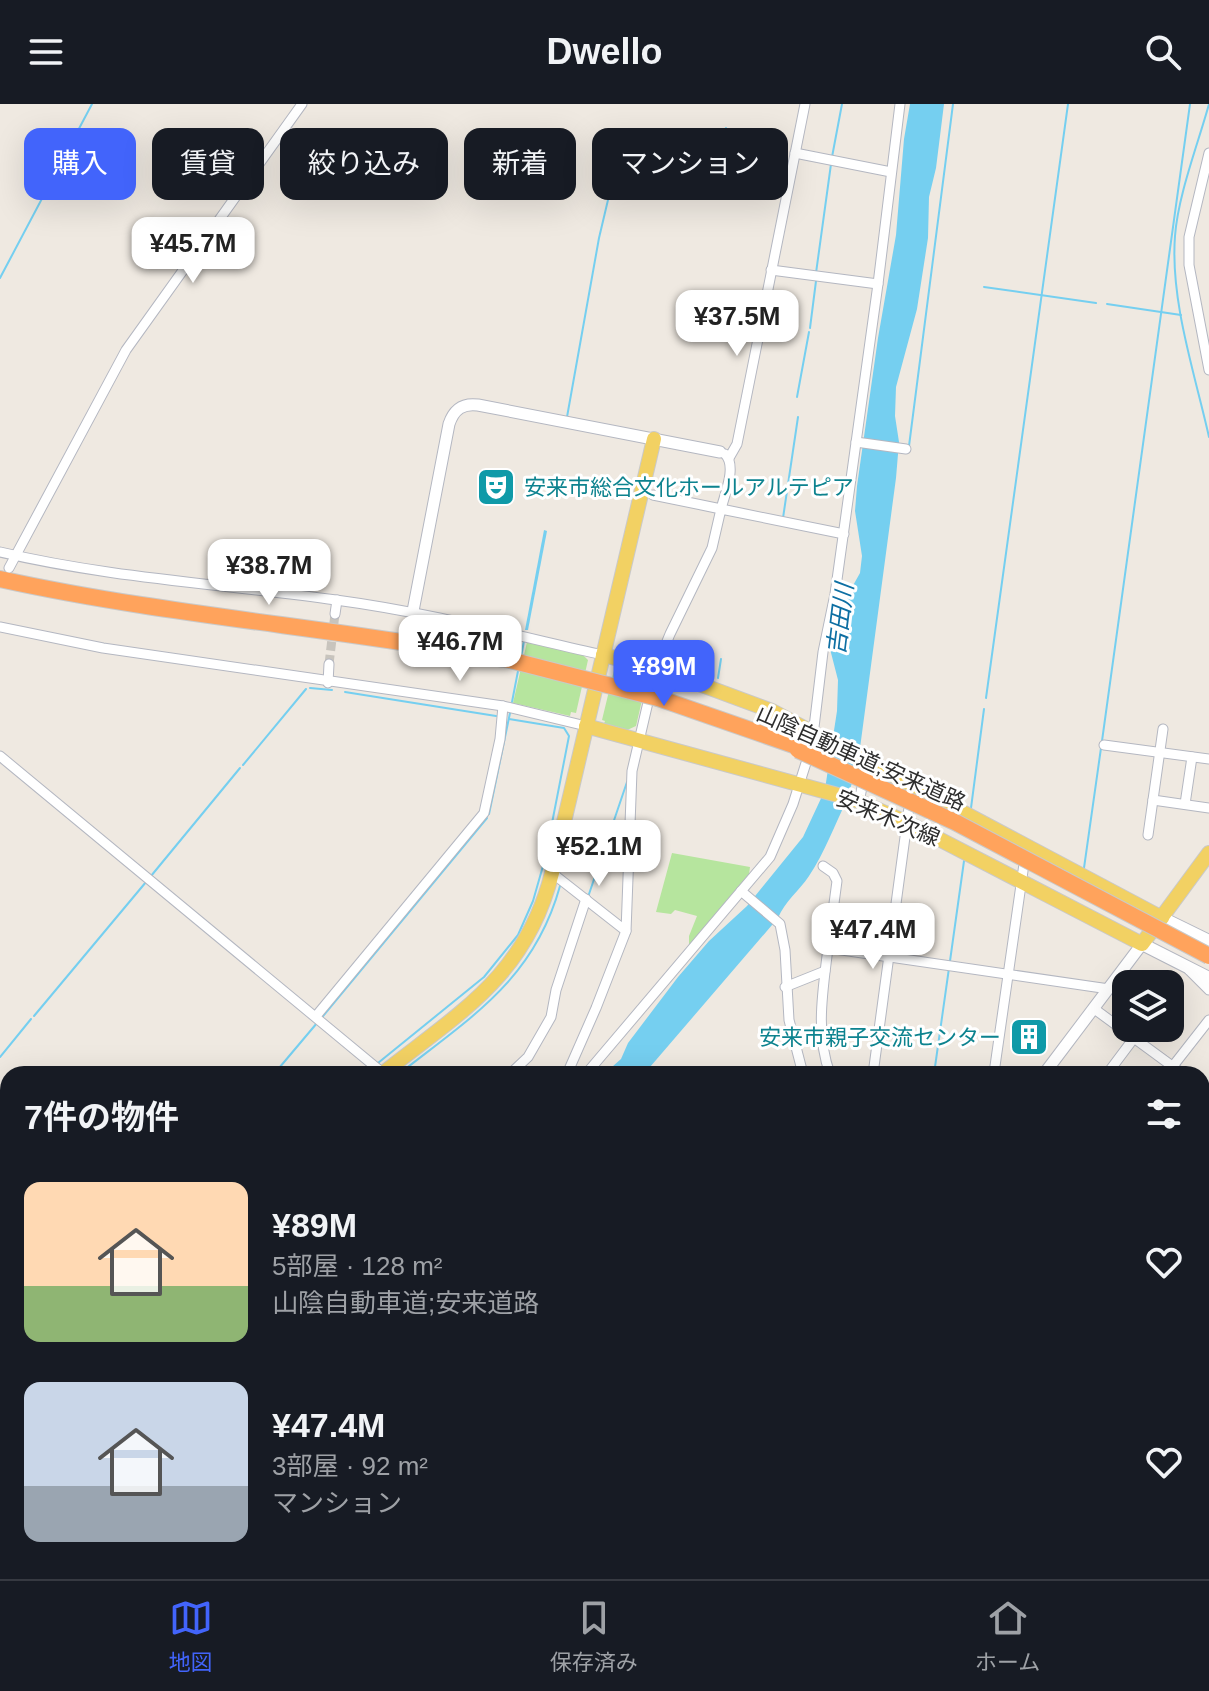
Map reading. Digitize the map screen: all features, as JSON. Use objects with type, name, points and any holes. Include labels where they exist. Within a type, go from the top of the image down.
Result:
[{"type":"highway","name":"山陰自動車道;安来道路","points":[[3,577],[131,603],[434,646],[658,700],[799,748],[931,806],[1209,954]]},
{"type":"main road","points":[[393,1066],[476,999],[508,967],[532,930],[552,873],[654,439]]},
{"type":"main road","name":"安来木次線","points":[[603,655],[656,668],[740,698],[815,734],[1162,918]]},
{"type":"main road","name":"安来木次線","points":[[586,726],[858,801],[908,823],[1142,944]]},
{"type":"main road","points":[[1209,853],[1142,944],[1209,978]]},
{"type":"main road","points":[[1162,918],[1209,941]]},
{"type":"street","points":[[3,577],[126,350],[302,104]]},
{"type":"street","points":[[725,455],[737,444],[805,104]]},
{"type":"street","points":[[593,1066],[742,892],[775,848],[804,784],[815,734],[857,442],[900,104]]},
{"type":"street","points":[[795,153],[891,172]]},
{"type":"street","points":[[1209,153],[1189,237],[1189,265],[1209,370]]},
{"type":"street","points":[[771,270],[878,284]]},
{"type":"street","points":[[413,611],[449,424],[459,408],[478,405],[654,439],[725,455],[731,465],[712,548],[656,668],[631,779],[626,931],[571,1066]]},
{"type":"street","points":[[857,442],[904,448]]},
{"type":"street","points":[[653,495],[844,534]]},
{"type":"street","points":[[0,552],[142,576],[413,611],[603,655]]},
{"type":"street","points":[[335,614],[337,600]]},
{"type":"street","points":[[0,627],[103,648],[503,706],[586,726]]},
{"type":"street","points":[[328,683],[329,664]]},
{"type":"street","points":[[316,1016],[484,813],[500,739],[503,706]]},
{"type":"street","points":[[1148,835],[1163,729]]},
{"type":"street","points":[[1104,745],[1209,759]]},
{"type":"street","points":[[0,756],[374,1066]]},
{"type":"street","points":[[1185,804],[1192,757]]},
{"type":"street","points":[[858,801],[866,761]]},
{"type":"street","points":[[874,1066],[911,785]]},
{"type":"street","points":[[1153,800],[1209,808]]},
{"type":"street","points":[[995,1066],[1027,845]]},
{"type":"street","points":[[823,866],[833,873],[837,881],[825,971],[821,1039],[828,1066]]},
{"type":"street","points":[[552,873],[626,931]]},
{"type":"street","points":[[742,892],[780,924],[785,950],[785,987],[800,1066]]},
{"type":"street","points":[[518,1066],[528,1057],[551,1017],[556,990],[586,899]]},
{"type":"street","points":[[1050,1066],[1142,944]]},
{"type":"street","points":[[828,948],[1109,989]]},
{"type":"street","points":[[1189,967],[1189,972],[1209,990]]},
{"type":"street","points":[[785,987],[825,971]]},
{"type":"street","points":[[1093,1008],[1112,1022]]},
{"type":"street","points":[[1140,1042],[1173,1066],[1209,1020]]},
{"type":"street","points":[[1113,1066],[1131,1042]]},
{"type":"green space","points":[[527,642],[583,655],[588,660],[576,713],[571,712],[570,716],[513,703]]},
{"type":"green space","points":[[618,664],[637,668],[646,683],[636,726],[625,731],[603,726],[605,721],[602,720]]},
{"type":"green space","points":[[672,853],[750,867],[749,874],[689,948],[689,936],[697,916],[675,910],[671,914],[656,912]]},
{"type":"water","name":"吉田川","points":[[910,104],[944,104],[929,197],[928,238],[917,309],[896,387],[895,416],[899,442],[896,478],[858,763],[848,796],[825,789],[837,711],[838,680],[829,645],[837,614],[860,573],[862,556],[855,511],[857,486],[896,235]]},
{"type":"water","points":[[544,530],[547,531],[528,630],[525,630]]},
{"type":"water","points":[[824,792],[847,800],[815,867],[778,918],[651,1066],[613,1066],[678,977],[709,941],[747,906],[803,837]]},
{"type":"waterway","points":[[0,278],[92,104]]},
{"type":"waterway","points":[[832,157],[842,104]]},
{"type":"waterway","points":[[909,446],[953,104]]},
{"type":"waterway","points":[[986,698],[1068,104]]},
{"type":"waterway","points":[[1102,741],[1190,104]]},
{"type":"waterway","points":[[1209,104],[1180,204],[1174,261],[1180,312],[1209,437]]},
{"type":"waterway","points":[[816,273],[831,164]]},
{"type":"waterway","points":[[567,417],[608,200]]},
{"type":"waterway","points":[[810,328],[816,281]]},
{"type":"waterway","points":[[984,287],[1096,303]]},
{"type":"waterway","points":[[1107,304],[1181,315]]},
{"type":"waterway","points":[[797,397],[809,332]]},
{"type":"waterway","points":[[783,518],[798,417]]},
{"type":"waterway","points":[[521,657],[524,641]]},
{"type":"waterway","points":[[718,678],[721,659]]},
{"type":"waterway","points":[[512,702],[518,671]]},
{"type":"waterway","points":[[310,688],[332,690]]},
{"type":"waterway","points":[[243,765],[306,689]]},
{"type":"waterway","points":[[345,692],[496,716]]},
{"type":"waterway","points":[[971,808],[984,709]]},
{"type":"waterway","points":[[489,814],[510,713]]},
{"type":"waterway","points":[[378,1063],[484,977],[518,935],[533,901],[545,859],[569,736],[564,728],[509,719]]},
{"type":"waterway","points":[[1084,868],[1101,748]]},
{"type":"waterway","points":[[151,876],[240,768]]},
{"type":"waterway","points":[[588,897],[627,782]]},
{"type":"waterway","points":[[323,1016],[487,818]]},
{"type":"waterway","points":[[950,961],[964,861]]},
{"type":"waterway","points":[[34,1016],[146,882]]},
{"type":"waterway","points":[[409,1066],[475,1014],[517,972],[549,919],[560,886]]},
{"type":"waterway","points":[[935,1066],[949,968]]},
{"type":"waterway","points":[[0,1057],[31,1019]]},
{"type":"waterway","points":[[281,1066],[317,1023]]},
{"type":"tunnel","points":[[329,664],[335,614]]},
{"type":"place","name":"安来市総合文化ホールアルテピア","points":[[496,487]]},
{"type":"place","name":"安来市親子交流センター","points":[[1029,1037]]}]
